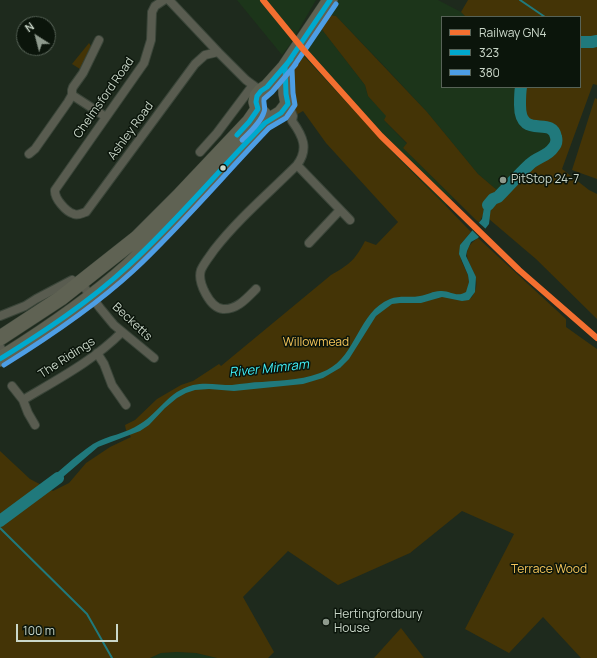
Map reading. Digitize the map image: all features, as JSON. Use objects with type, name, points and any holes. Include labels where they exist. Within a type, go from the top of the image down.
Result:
[{"type":"highway","points":[[275,117],[265,116],[258,109],[256,102],[260,88],[285,67],[330,0]]},
{"type":"highway","points":[[2,353],[50,327],[108,283],[145,249],[261,128],[284,111],[286,99],[285,67]]},
{"type":"highway","points":[[260,88],[274,86],[279,88],[286,99]]},
{"type":"highway","points":[[0,338],[41,312],[77,281],[137,238],[249,122],[258,109]]},
{"type":"street","name":"Chelmsford Road","points":[[63,205],[56,197],[54,190],[144,63],[151,40],[152,12],[155,6],[164,0]]},
{"type":"street","points":[[169,0],[218,52],[260,88],[200,152]]},
{"type":"street","points":[[29,154],[35,149],[72,95],[73,87],[83,73],[99,40]]},
{"type":"street","name":"Ashley Road","points":[[63,205],[68,211],[74,214],[86,212],[194,64],[205,55],[218,52]]},
{"type":"street","points":[[72,95],[106,117]]},
{"type":"street","points":[[256,289],[240,304],[223,309],[218,307],[210,300],[202,285],[200,275],[201,270],[216,248],[232,229],[297,165],[302,158],[304,144],[292,120],[293,116],[286,99]]},
{"type":"street","points":[[275,117],[292,120]]},
{"type":"street","points":[[297,165],[350,220]]},
{"type":"street","points":[[309,243],[340,210]]},
{"type":"street","points":[[0,316],[25,306],[36,299],[77,281]]},
{"type":"street","name":"Becketts","points":[[77,281],[92,296],[108,318],[122,332],[154,358]]},
{"type":"street","name":"The Ridings","points":[[23,400],[66,376],[110,344],[122,332]]},
{"type":"street","points":[[97,353],[104,364],[112,385],[126,405]]},
{"type":"street","points":[[12,386],[23,400],[35,426]]},
{"type":"shaded area","points":[[237,0],[316,0],[291,43],[282,55]]},
{"type":"shaded area","points":[[338,0],[438,0],[461,12],[465,16],[441,16],[441,88],[518,88],[518,114],[520,121],[529,128],[541,129],[547,132],[551,136],[553,142],[546,152],[536,157],[498,191],[478,174],[427,112],[385,67],[336,16],[329,15]]},
{"type":"shaded area","points":[[320,27],[365,85],[368,96],[387,116],[384,120],[407,144],[403,148],[453,198],[446,206],[396,156],[302,54]]},
{"type":"shaded area","points":[[161,653],[196,653],[217,658],[150,658]]},
{"type":"green space","points":[[468,0],[597,0],[597,85],[593,84],[562,169],[589,190],[597,194],[597,319],[536,259],[489,219],[491,207],[498,201],[504,199],[517,174],[550,147],[551,136],[541,129],[527,124],[520,113],[519,88],[581,88],[581,16],[465,16],[461,12]]},
{"type":"green space","points":[[329,15],[336,16],[427,112],[478,174],[498,191],[485,202],[483,215],[479,223],[403,148],[407,143],[384,120],[386,116],[368,96],[365,85],[320,27]]},
{"type":"green space","points":[[89,43],[91,46],[80,69],[72,64]]},
{"type":"green space","points":[[302,54],[396,156],[471,232],[460,245],[461,260],[468,275],[468,288],[471,298],[476,289],[476,281],[467,252],[470,245],[478,238],[566,319],[566,327],[597,349],[597,658],[581,658],[543,617],[509,653],[465,629],[514,534],[462,511],[410,553],[338,585],[288,551],[243,597],[274,652],[268,658],[217,658],[196,653],[177,652],[161,653],[150,658],[0,658],[0,451],[30,479],[53,491],[69,483],[86,463],[110,447],[131,437],[126,430],[125,425],[135,420],[157,399],[181,385],[193,381],[219,364],[221,366],[331,275],[343,268],[355,257],[365,241],[376,245],[398,222],[326,143],[303,111],[296,115],[291,83],[295,65]]},
{"type":"green space","points":[[595,98],[597,99],[597,179],[572,170]]},
{"type":"green space","points":[[401,628],[424,658],[374,658]]},
{"type":"water","points":[[498,191],[504,199],[498,201],[491,207],[489,224],[478,238],[471,242],[467,251],[466,256],[476,277],[475,292],[469,300],[462,301],[442,297],[421,303],[392,304],[376,316],[349,359],[340,368],[323,378],[303,384],[234,391],[209,389],[195,390],[186,393],[177,398],[149,425],[140,431],[98,447],[49,489],[41,486],[93,444],[135,427],[153,414],[170,397],[184,388],[203,384],[232,385],[312,376],[327,370],[337,363],[352,344],[371,313],[379,305],[390,299],[420,296],[437,291],[456,294],[466,292],[469,282],[468,275],[459,254],[460,245],[482,219],[485,202]]},
{"type":"pier","points":[[477,221],[487,230],[480,238],[471,229]]},
{"type":"waterway","points":[[520,0],[544,16]]},
{"type":"waterway","name":"River Mimram","points":[[581,42],[597,41]]},
{"type":"waterway","name":"River Mimram","points":[[488,205],[493,199],[498,197],[530,164],[551,151],[556,143],[556,137],[553,131],[549,128],[530,125],[525,122],[521,116],[521,88]]},
{"type":"waterway","name":"River Mimram","points":[[0,521],[58,478]]},
{"type":"waterway","points":[[0,528],[87,614],[112,658]]},
{"type":"rail line","name":"GN4","points":[[263,0],[303,49],[381,136],[519,270],[597,338]]},
{"type":"transit line","name":"323","points":[[0,359],[66,316],[98,292],[128,266],[164,231],[265,123],[281,113],[288,104],[285,67],[330,0]]},
{"type":"transit line","name":"380","points":[[4,365],[71,321],[103,297],[133,271],[168,236],[269,128],[286,118],[295,105],[292,69],[336,4]]},
{"type":"transit line","name":"323","points":[[237,135],[258,109],[256,102],[257,96],[267,87],[291,59]]},
{"type":"transit line","name":"380","points":[[242,140],[255,127],[263,116],[265,110],[264,99],[296,64]]},
{"type":"place","name":"PitStop 24-7","points":[[503,180]]},
{"type":"place","name":"Hertingfordbury House","points":[[326,622]]},
{"type":"park label","name":"Willowmead","points":[[316,343]]},
{"type":"park label","name":"Terrace Wood","points":[[549,570]]}]
